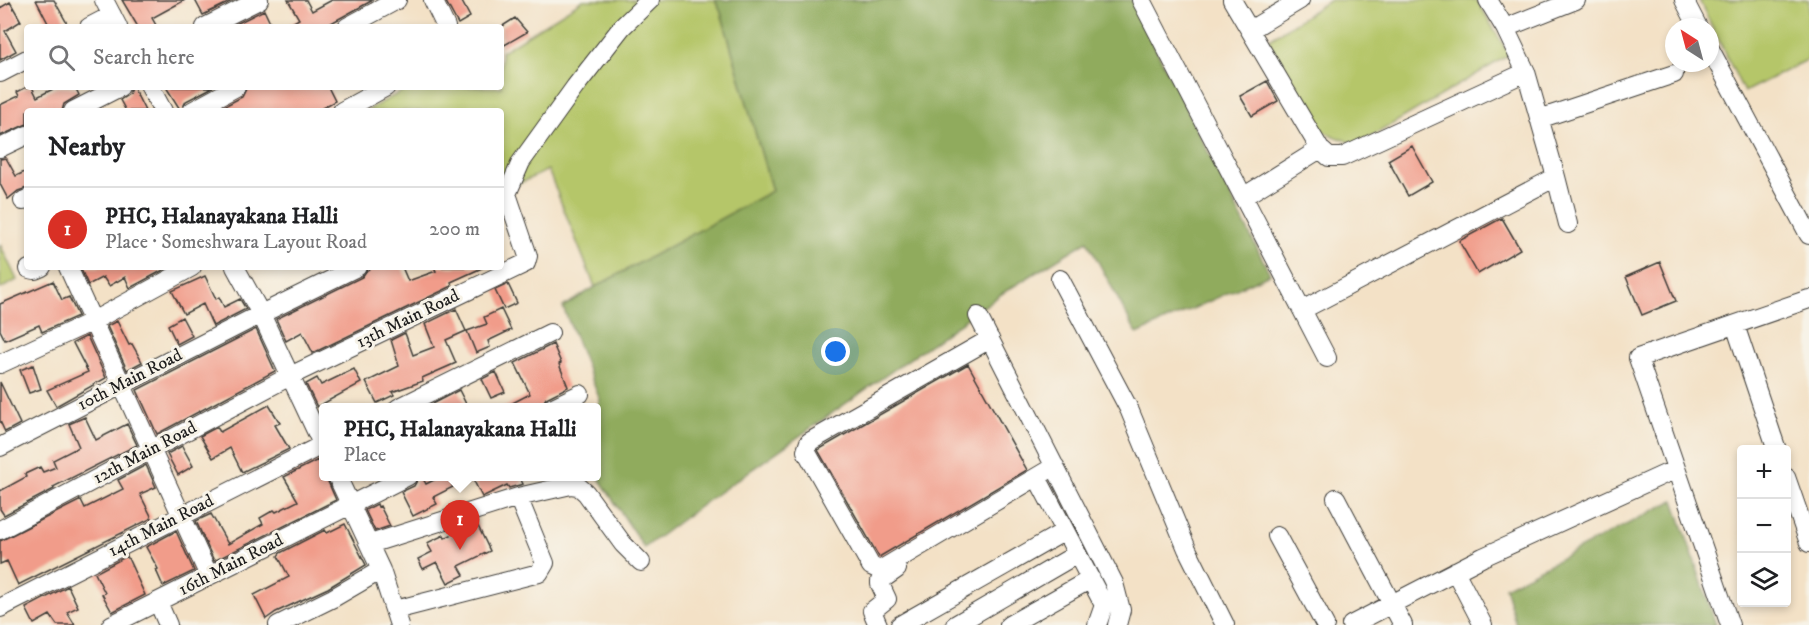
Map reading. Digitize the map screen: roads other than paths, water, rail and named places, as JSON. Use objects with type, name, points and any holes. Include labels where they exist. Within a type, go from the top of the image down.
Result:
[{"type":"street","points":[[211,24],[259,0]]},
{"type":"street","points":[[353,24],[398,0]]},
{"type":"street","points":[[433,0],[445,24]]},
{"type":"street","points":[[504,195],[521,162],[575,87],[622,27],[650,0]]},
{"type":"street","points":[[1141,0],[1327,358]]},
{"type":"street","points":[[1232,0],[1320,150],[1329,157],[1342,158],[1526,72]]},
{"type":"street","points":[[1250,30],[1300,0]]},
{"type":"street","points":[[1488,0],[1505,28],[1526,72],[1568,224]]},
{"type":"street","points":[[1505,28],[1576,0]]},
{"type":"street","points":[[1684,0],[1693,18]]},
{"type":"street","points":[[94,24],[112,14]]},
{"type":"street","points":[[0,72],[24,60]]},
{"type":"street","points":[[1719,66],[1809,235]]},
{"type":"street","points":[[1539,119],[1674,74]]},
{"type":"street","points":[[79,108],[114,90]]},
{"type":"street","points":[[152,90],[161,108]]},
{"type":"street","points":[[198,108],[230,90]]},
{"type":"street","points":[[348,108],[380,90]]},
{"type":"street","points":[[0,148],[24,136]]},
{"type":"street","points":[[1243,197],[1320,150]]},
{"type":"street","points":[[1302,310],[1556,177]]},
{"type":"street","name":"13th Main Road","points":[[290,376],[526,263],[528,256],[504,195]]},
{"type":"street","points":[[69,270],[209,576]]},
{"type":"street","points":[[0,364],[93,321],[186,270]]},
{"type":"street","points":[[237,270],[261,314],[319,438]]},
{"type":"street","name":"10th Main Road","points":[[0,447],[351,270]]},
{"type":"street","points":[[1060,279],[1129,410],[1187,549],[1225,625]]},
{"type":"street","points":[[1730,625],[1638,358],[1809,299]]},
{"type":"street","points":[[978,316],[1116,588],[1121,610],[1117,625]]},
{"type":"street","points":[[1735,324],[1775,445]]},
{"type":"street","points":[[408,403],[550,333]]},
{"type":"street","points":[[990,339],[809,442],[806,451],[871,566],[880,570],[1057,470]]},
{"type":"street","name":"12th Main Road","points":[[0,530],[290,376]]},
{"type":"street","points":[[561,403],[580,394]]},
{"type":"street","name":"14th Main Road","points":[[0,608],[319,448]]},
{"type":"street","points":[[1351,625],[1455,572],[1676,469]]},
{"type":"street","points":[[878,625],[872,611],[887,599],[880,584],[882,578],[1041,485],[1057,470]]},
{"type":"street","points":[[339,481],[370,544],[397,618],[539,573],[545,563],[518,497]]},
{"type":"street","name":"16th Main Road","points":[[111,625],[399,481]]},
{"type":"street","points":[[370,544],[518,497],[572,485],[578,486],[623,544],[641,562]]},
{"type":"street","points":[[1041,485],[1104,605],[1097,625]]},
{"type":"street","points":[[1791,491],[1809,543]]},
{"type":"street","points":[[1336,498],[1403,625]]},
{"type":"street","points":[[900,625],[1065,531]]},
{"type":"street","points":[[1277,536],[1325,625]]},
{"type":"street","points":[[956,625],[1077,555]]},
{"type":"street","points":[[278,625],[333,598],[381,570]]},
{"type":"street","points":[[1455,572],[1483,625]]},
{"type":"street","points":[[1009,625],[1090,579]]},
{"type":"street","points":[[158,602],[168,625]]},
{"type":"place","name":"PHC, Halanayakana Halli","points":[[460,550]]}]
